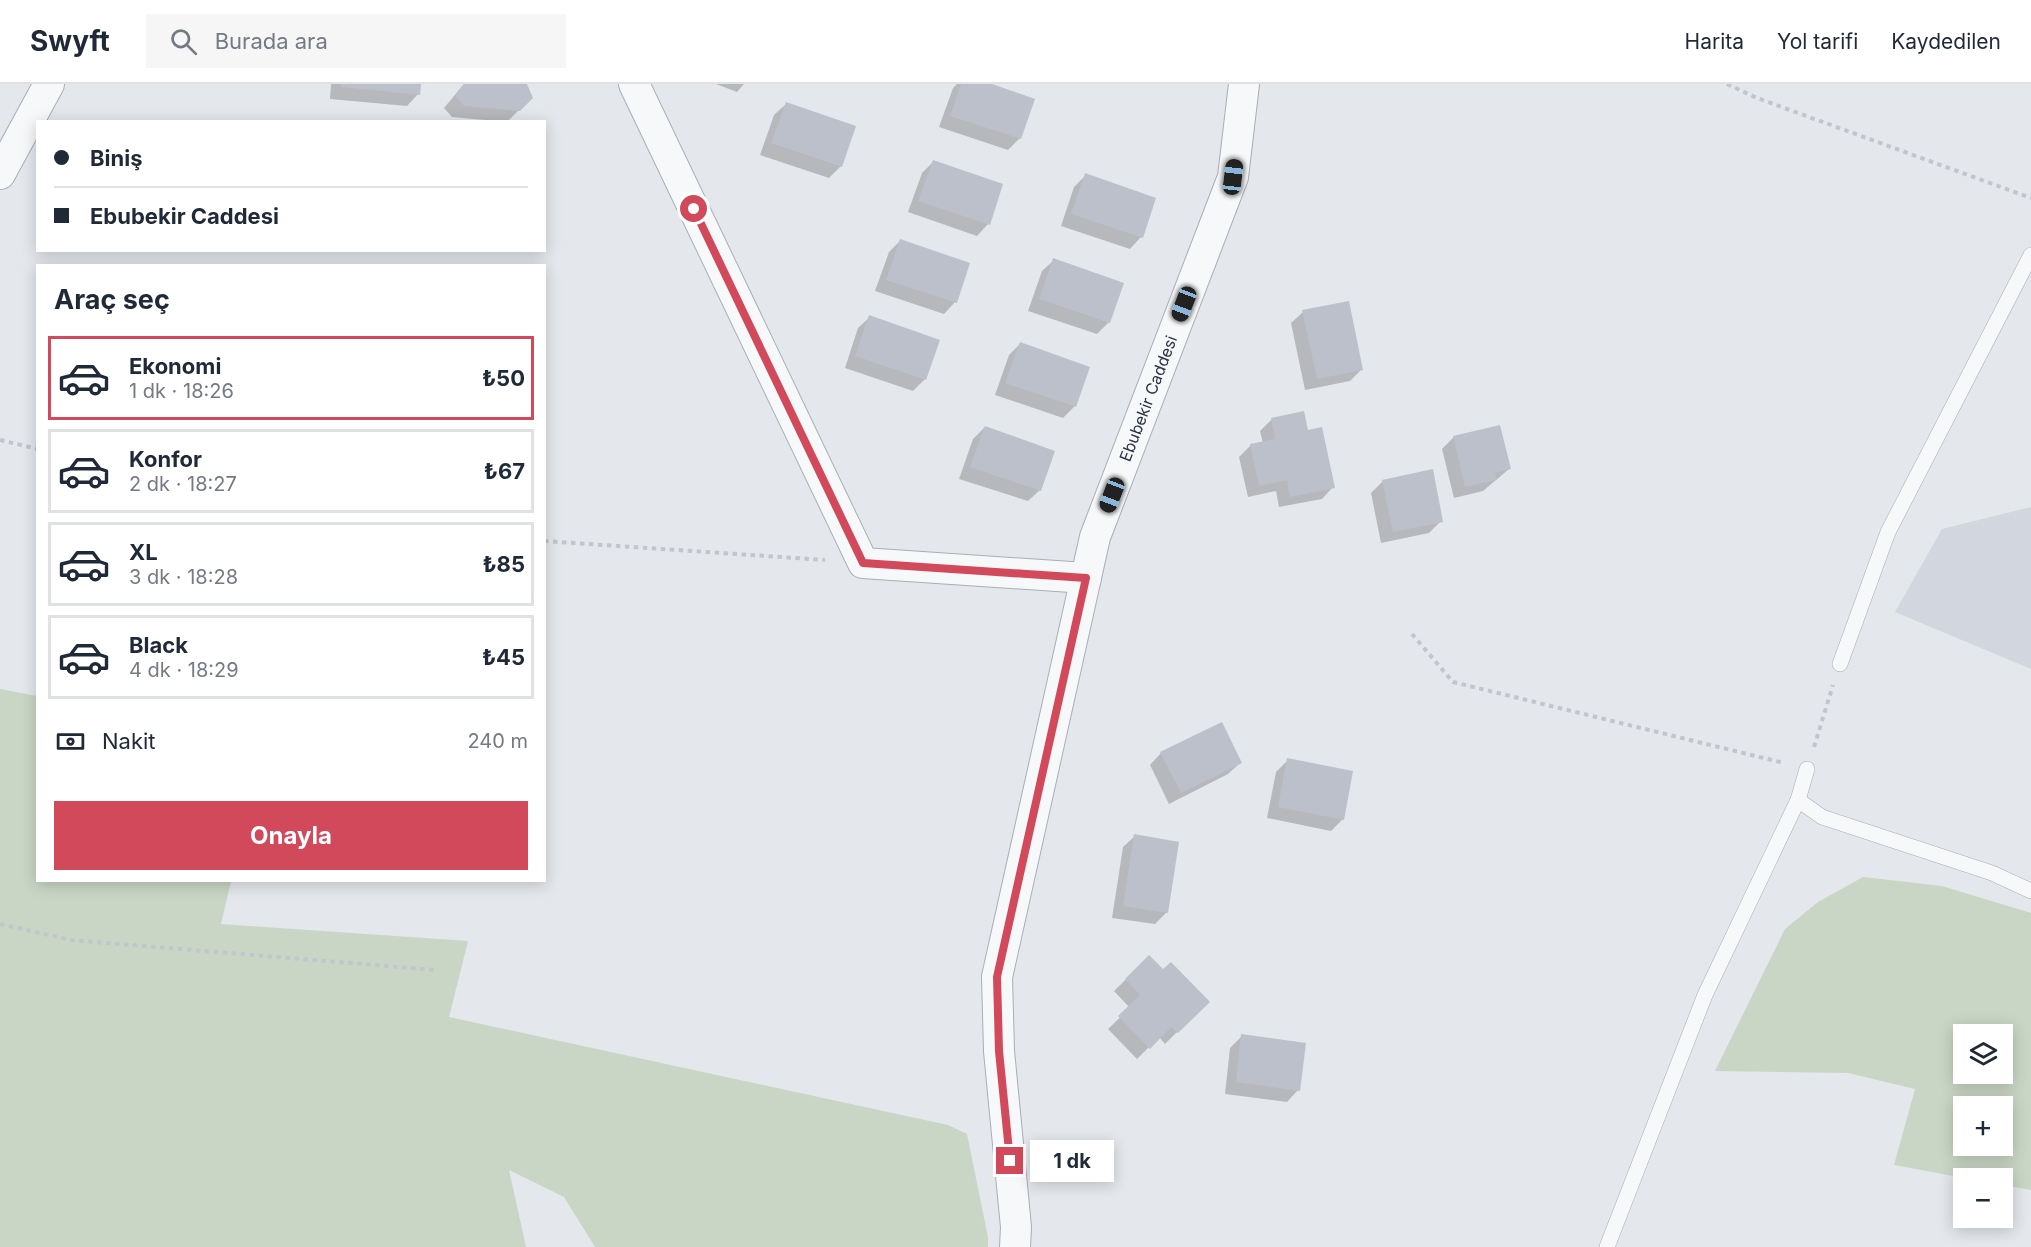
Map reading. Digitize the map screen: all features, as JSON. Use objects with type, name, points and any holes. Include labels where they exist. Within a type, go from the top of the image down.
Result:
[{"type":"street","points":[[0,174],[49,84]]},
{"type":"street","points":[[634,84],[863,563],[1086,578]]},
{"type":"street","name":"Ebubekir Caddesi","points":[[1015,1247],[1016,1227],[999,1051],[997,977],[1095,537],[1233,177],[1244,84]]},
{"type":"lane","points":[[1840,664],[1888,532],[2031,255]]},
{"type":"lane","points":[[1607,1247],[1704,995],[1798,800],[1807,769]]},
{"type":"lane","points":[[1798,800],[1822,817],[1992,873],[2031,891]]},
{"type":"path","points":[[1727,84],[1757,98],[2031,198]]},
{"type":"path","points":[[0,440],[36,449]]},
{"type":"path","points":[[546,541],[863,563]]},
{"type":"path","points":[[1412,634],[1453,682],[1807,769],[1840,664]]},
{"type":"path","points":[[0,924],[71,940],[435,970]]},
{"type":"shaded area","points":[[2031,507],[2031,669],[1895,612],[1942,529]]},
{"type":"green space","points":[[0,689],[36,696],[36,882],[231,882],[221,924],[468,941],[449,1017],[948,1125],[967,1134],[988,1237],[988,1247],[595,1247],[564,1197],[509,1170],[526,1247],[0,1247]]},
{"type":"green space","points":[[1863,877],[1942,886],[2031,913],[2031,1190],[2013,1187],[2013,1168],[1953,1168],[1953,1176],[1894,1165],[1915,1089],[1848,1073],[1715,1071],[1785,929],[1818,902]]},
{"type":"building","points":[[341,84],[421,84],[420,95],[341,87]]},
{"type":"building","points":[[464,84],[527,84],[533,98],[520,111],[464,106],[455,95]]},
{"type":"building","points":[[961,84],[992,84],[1035,99],[1021,139],[950,116]]},
{"type":"building","points":[[786,102],[856,126],[842,167],[771,143]]},
{"type":"building","points":[[933,160],[1003,184],[990,225],[918,201]]},
{"type":"building","points":[[1085,173],[1156,198],[1143,238],[1071,214]]},
{"type":"building","points":[[900,239],[970,263],[957,303],[886,280]]},
{"type":"building","points":[[1053,258],[1124,283],[1110,323],[1039,299]]},
{"type":"building","points":[[1349,301],[1363,370],[1317,379],[1302,310]]},
{"type":"building","points":[[869,315],[940,340],[926,380],[855,356]]},
{"type":"building","points":[[1020,342],[1090,367],[1076,407],[1005,383]]},
{"type":"building","points":[[1304,411],[1308,430],[1322,427],[1335,488],[1290,497],[1287,480],[1259,486],[1250,444],[1275,439],[1271,418]]},
{"type":"building","points":[[1500,425],[1511,469],[1495,473],[1497,480],[1465,487],[1453,436]]},
{"type":"building","points":[[985,426],[1055,451],[1041,491],[970,467]]},
{"type":"building","points":[[1433,469],[1443,522],[1393,532],[1382,480]]},
{"type":"building","points":[[1222,722],[1242,763],[1181,793],[1160,752]]},
{"type":"building","points":[[1287,758],[1353,771],[1344,820],[1278,807]]},
{"type":"building","points":[[1134,834],[1179,842],[1168,913],[1123,906]]},
{"type":"building","points":[[1149,955],[1163,969],[1171,962],[1210,1002],[1178,1033],[1171,1027],[1150,1049],[1118,1016],[1140,995],[1125,979]]},
{"type":"building","points":[[1241,1034],[1306,1043],[1300,1091],[1236,1082]]},
{"type":"route","points":[[694,209],[863,563],[1086,578],[997,977],[999,1051],[1010,1161]]}]
